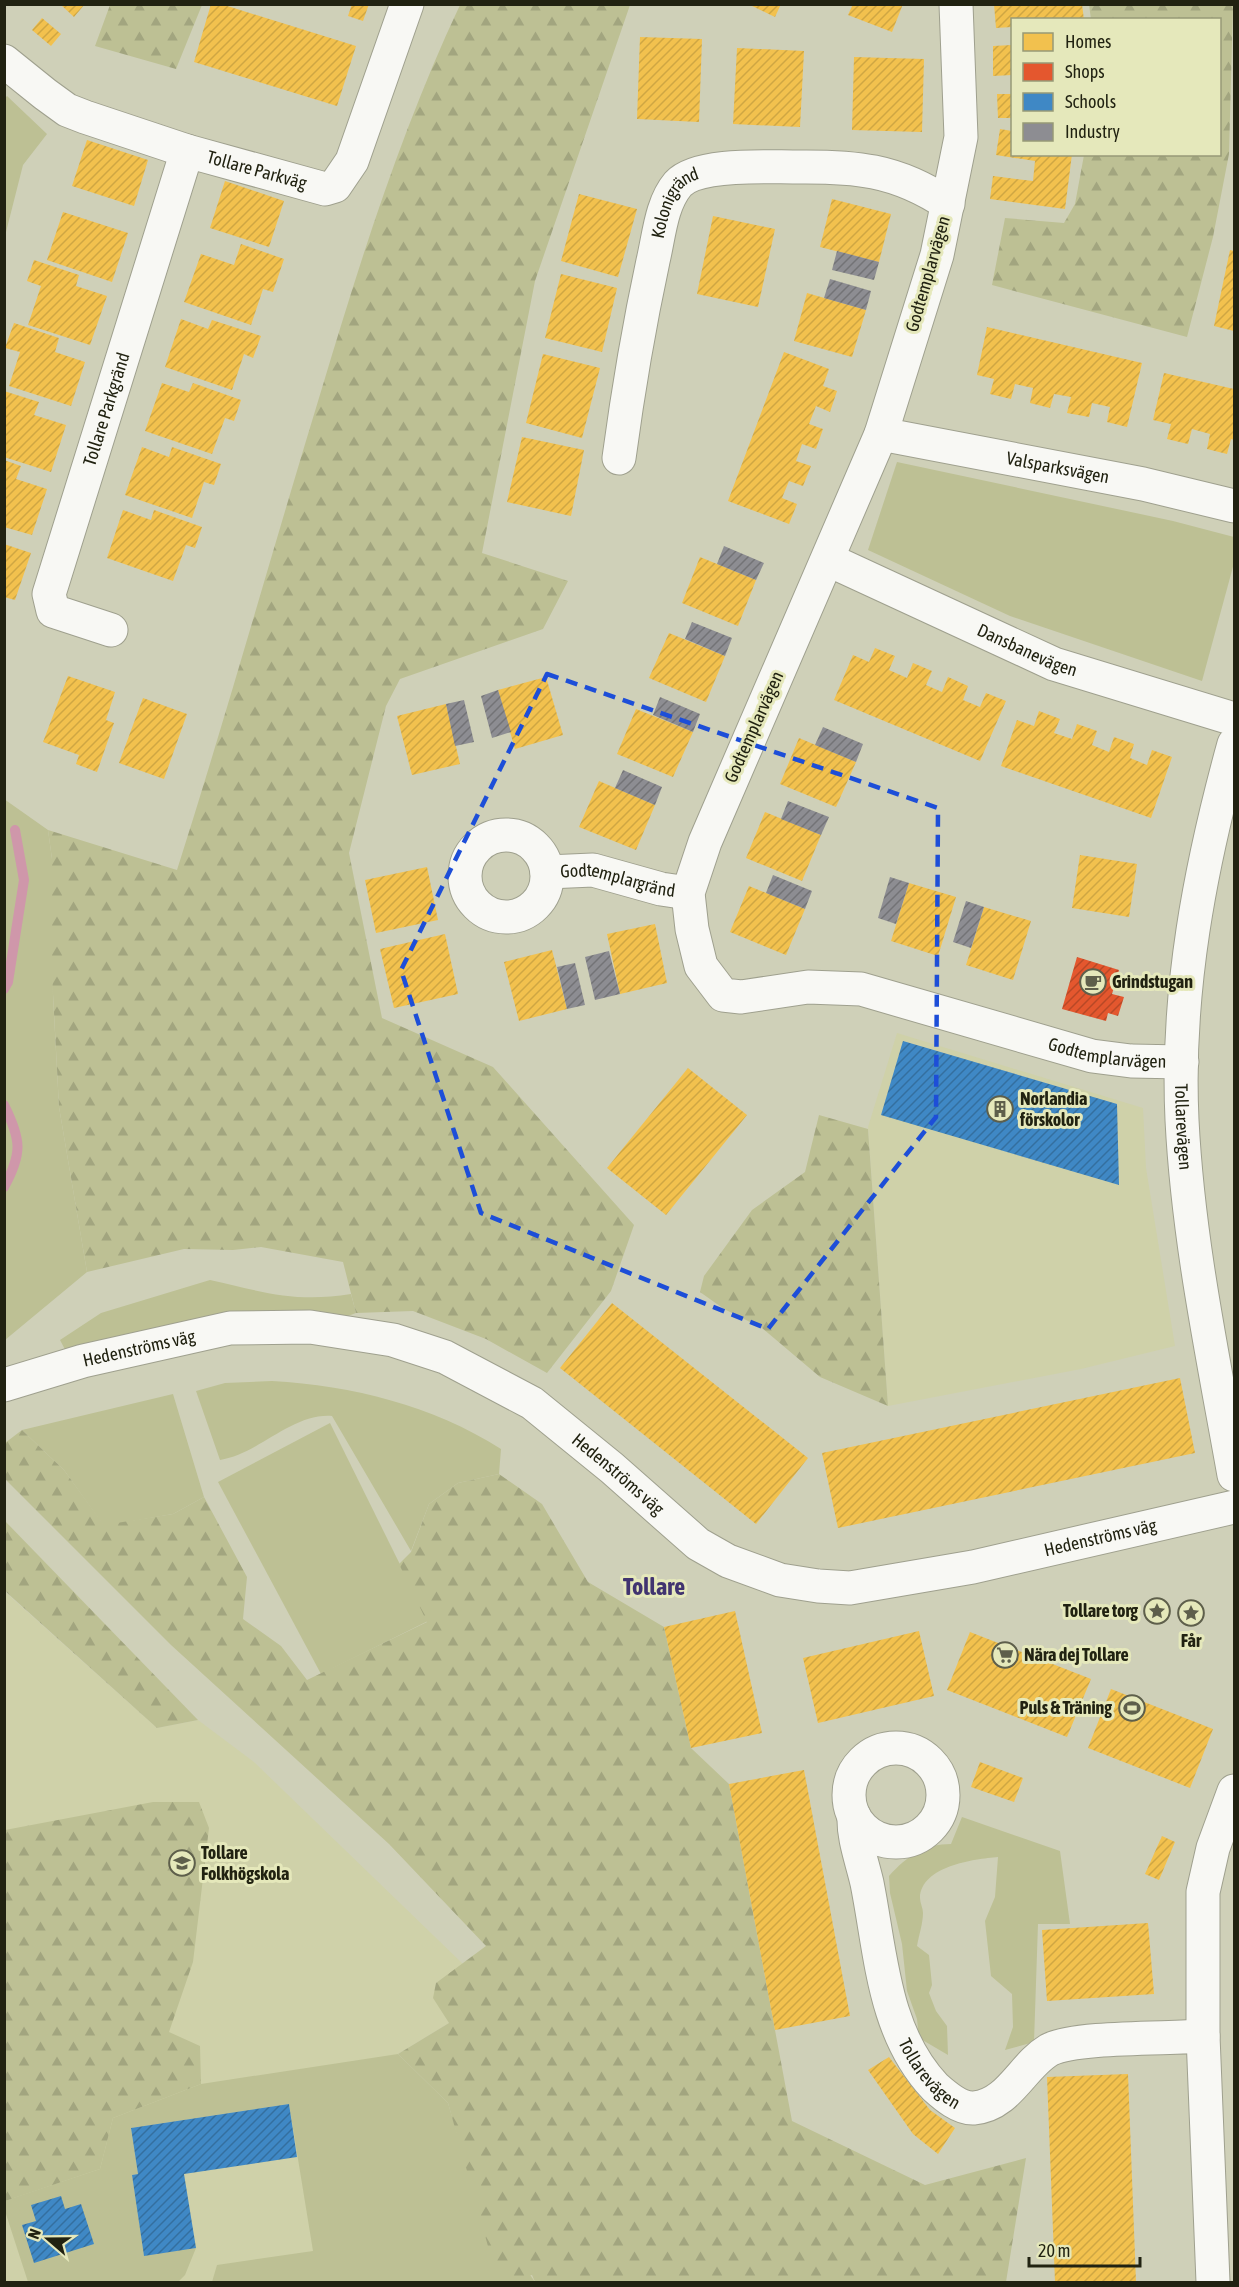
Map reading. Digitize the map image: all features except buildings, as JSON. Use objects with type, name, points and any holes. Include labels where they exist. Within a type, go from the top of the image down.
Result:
[{"type":"street","name":"Tollare Parkväg","points":[[4,61],[67,110],[187,152],[315,188],[326,189],[335,186],[352,161],[407,4]]},
{"type":"street","name":"Godtemplarvägen","points":[[956,4],[961,137],[937,255],[880,434],[829,560],[730,779],[688,893],[692,930],[701,966],[723,995],[741,997],[808,987],[861,989],[1092,1056],[1131,1061],[1182,1062]]},
{"type":"street","name":"Tollare Parkgränd","points":[[111,630],[53,611],[49,594],[187,152]]},
{"type":"street","name":"Kolonigränd","points":[[619,458],[635,343],[664,209],[679,183],[708,169],[851,168],[885,173],[921,186],[948,204]]},
{"type":"street","name":"Valsparksvägen","points":[[880,434],[1143,484],[1234,506]]},
{"type":"street","name":"Dansbanevägen","points":[[829,560],[1054,664],[1234,719]]},
{"type":"street","name":"Tollarevägen","points":[[1234,744],[1210,834],[1195,912],[1185,992],[1182,1062],[1182,1119],[1192,1229],[1211,1352],[1234,1475]]},
{"type":"street","name":"Godtemplargränd","points":[[547,872],[593,870],[661,889],[688,893]]},
{"type":"street","name":"Hedenströms väg","points":[[4,1386],[83,1361],[230,1328],[310,1327],[393,1340],[445,1357],[532,1403],[612,1468],[698,1544],[728,1561],[780,1580],[818,1586],[849,1588],[961,1569],[1234,1507]]},
{"type":"street","points":[[1213,2283],[1203,2036],[1203,1892],[1213,1848],[1234,1791]]},
{"type":"street","name":"Tollarevägen","points":[[854,1816],[886,1996],[903,2041],[924,2075],[947,2099],[973,2108],[992,2103],[1012,2087],[1049,2050],[1078,2042],[1203,2036]]},
{"type":"highlighted area","points":[[547,674],[938,808],[936,1117],[768,1329],[481,1213],[401,970]]},
{"type":"shaded area","points":[[897,1033],[1143,1108],[1146,1168],[1175,1346],[1081,1369],[888,1406],[868,1127]]},
{"type":"shaded area","name":"Tollare Folkhögskola","points":[[4,1591],[157,1728],[198,1720],[254,1762],[463,1964],[436,1983],[434,1998],[449,2023],[398,2054],[535,2282],[5,2282]]},
{"type":"green space","points":[[110,4],[202,5],[176,69],[95,46]]},
{"type":"green space","points":[[460,5],[630,5],[535,281],[482,553],[568,581],[543,629],[400,679],[386,706],[349,853],[382,1018],[493,1067],[634,1225],[611,1291],[547,1373],[486,1339],[413,1311],[356,1313],[343,1262],[261,1247],[233,1250],[184,1249],[87,1272],[59,1107],[52,975],[52,859],[48,830],[177,870],[368,242],[419,98]]},
{"type":"green space","points":[[1089,5],[1233,5],[1229,154],[1213,237],[1187,337],[992,285],[1005,218],[1064,223],[1075,204],[1084,156],[1221,156],[1221,18],[1091,18]]},
{"type":"green space","points":[[7,96],[47,134],[23,165],[5,236],[4,99]]},
{"type":"green space","points":[[897,462],[1173,521],[1234,537],[1234,563],[1202,681],[1010,616],[868,550]]},
{"type":"green space","points":[[4,799],[48,830],[52,859],[53,996],[59,1107],[87,1272],[5,1340]]},
{"type":"green space","points":[[819,1115],[868,1129],[888,1406],[820,1377],[762,1328],[724,1309],[700,1292],[704,1276],[752,1210],[805,1172]]},
{"type":"green space","points":[[210,1280],[296,1297],[351,1294],[356,1313],[337,1320],[70,1359],[60,1340],[101,1313]]},
{"type":"green space","points":[[272,1381],[362,1393],[420,1409],[475,1434],[501,1449],[499,1474],[458,1483],[429,1504],[411,1551],[332,1416],[303,1421],[248,1450],[220,1460],[196,1391],[225,1383]]},
{"type":"green space","points":[[173,1394],[204,1497],[173,1514],[104,1526],[64,1470],[22,1430]]},
{"type":"green space","points":[[330,1423],[428,1621],[321,1674],[218,1482]]},
{"type":"green space","points":[[22,1430],[64,1470],[104,1525],[173,1514],[204,1497],[247,1577],[243,1619],[281,1646],[307,1680],[427,1622],[399,1564],[411,1552],[429,1504],[458,1483],[499,1474],[542,1504],[588,1582],[664,1627],[691,1748],[729,1784],[792,2121],[925,2185],[1026,2158],[1006,2282],[535,2282],[532,2275],[498,2282],[448,2103],[398,2054],[449,2023],[433,1998],[436,1983],[486,1946],[389,1844],[171,1645],[5,1479],[5,1443]]},
{"type":"green space","points":[[5,1521],[198,1720],[157,1728],[5,1591]]},
{"type":"green space","points":[[153,1802],[199,1802],[209,1828],[193,1962],[169,2032],[200,2046],[201,2084],[113,2118],[100,2169],[5,2201],[5,1830]]},
{"type":"green space","points":[[962,1817],[1060,1851],[1070,1924],[1038,1924],[1034,2042],[1005,2050],[1013,2027],[1012,1994],[991,1976],[985,1921],[995,1897],[998,1857],[963,1862],[939,1871],[929,1878],[920,1898],[923,1917],[917,1946],[929,1955],[932,1985],[929,1993],[936,2011],[947,2026],[948,2055],[919,2038],[917,2019],[907,1991],[902,1944],[890,1893],[889,1876],[917,1853],[933,1846],[951,1844]]},
{"type":"green space","points":[[398,2054],[448,2103],[477,2200],[535,2282],[212,2282],[217,2265],[313,2251],[289,2104],[131,2128],[138,2174],[132,2175],[144,2255],[196,2248],[185,2275],[178,2282],[28,2282],[5,2211],[4,2201],[100,2169],[113,2118],[201,2084]]},
{"type":"waterway","points":[[4,989],[8,982],[24,880],[15,830]]},
{"type":"waterway","points":[[4,1105],[14,1127],[18,1146],[14,1165],[4,1187]]},
{"type":"place","name":"Grindstugan","points":[[1093,982]]},
{"type":"place","name":"Norlandia förskolor","points":[[1000,1109]]},
{"type":"place","name":"Tollare torg","points":[[1157,1611]]},
{"type":"place","name":"Får","points":[[1191,1613]]},
{"type":"place","name":"Nära dej Tollare","points":[[1005,1655]]},
{"type":"place","name":"Puls & Träning","points":[[1132,1708]]},
{"type":"place","name":"Tollare Folkhögskola","points":[[182,1863]]},
{"type":"district","name":"Tollare","points":[[654,1587]]}]
